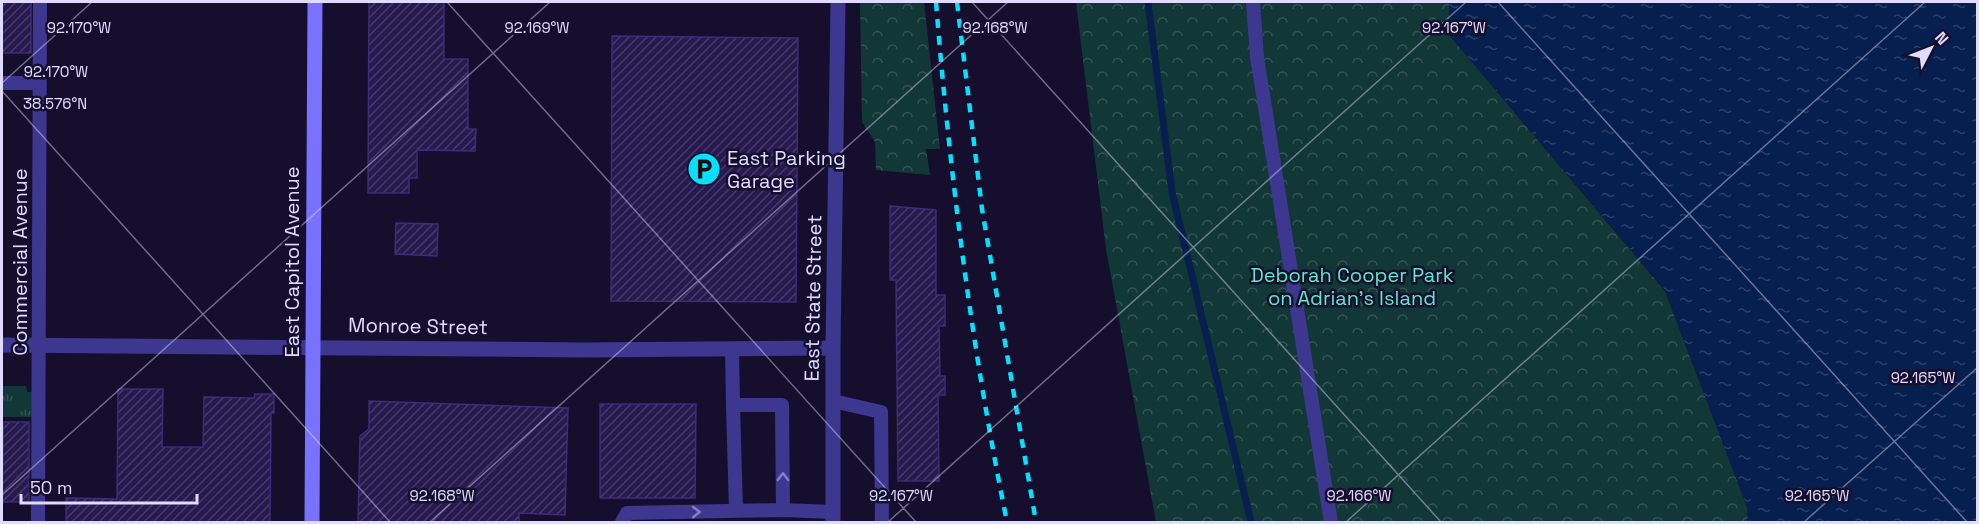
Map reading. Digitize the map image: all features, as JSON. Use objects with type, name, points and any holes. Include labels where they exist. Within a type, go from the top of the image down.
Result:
[{"type":"street","name":"East Capitol Avenue","points":[[312,522],[315,2]]},
{"type":"street","name":"East State Street","points":[[833,517],[838,2]]},
{"type":"street","name":"Monroe Street","points":[[2,345],[585,350],[833,348]]},
{"type":"lane","name":"Commercial Avenue","points":[[38,522],[40,2]]},
{"type":"lane","points":[[1253,2],[1257,57],[1331,522]]},
{"type":"lane","points":[[2,83],[40,83]]},
{"type":"lane","points":[[732,349],[736,511]]},
{"type":"lane","points":[[833,401],[881,412],[882,522]]},
{"type":"lane","points":[[733,405],[782,405],[783,510]]},
{"type":"lane","points":[[622,522],[627,513],[783,510],[833,517]]},
{"type":"green space","points":[[860,2],[924,2],[940,149],[926,149],[930,175],[876,170],[875,142],[862,122]]},
{"type":"green space","name":"Deborah Cooper Park on Adrian's Island","points":[[1076,2],[1449,2],[1450,36],[1665,291],[1747,507],[1748,522],[1156,522],[1106,249]]},
{"type":"green space","points":[[2,386],[26,386],[27,392],[33,392],[33,417],[2,417]]},
{"type":"water","points":[[1449,2],[1977,2],[1977,522],[1748,522],[1747,507],[1665,290],[1450,36]]},
{"type":"building","points":[[2,2],[31,2],[31,53],[2,53]]},
{"type":"building","points":[[369,2],[444,2],[444,59],[468,59],[468,129],[476,129],[475,151],[417,150],[417,178],[409,178],[409,193],[368,193]]},
{"type":"building","name":"East Parking Garage","points":[[612,36],[798,38],[796,302],[611,301]]},
{"type":"building","points":[[890,206],[936,210],[936,295],[945,295],[945,326],[939,326],[940,376],[945,376],[945,395],[938,395],[939,481],[898,481],[896,280],[890,280]]},
{"type":"building","points":[[396,223],[438,224],[437,256],[395,254]]},
{"type":"building","points":[[118,389],[163,389],[162,447],[203,447],[204,397],[254,398],[255,394],[274,394],[274,413],[271,413],[270,522],[66,522],[66,498],[117,499]]},
{"type":"building","points":[[369,401],[568,408],[565,515],[519,513],[519,522],[358,522],[360,436],[369,429]]},
{"type":"building","points":[[600,404],[696,404],[695,498],[600,498]]},
{"type":"building","points":[[3,422],[29,422],[29,502],[2,502]]},
{"type":"waterway","points":[[1148,2],[1172,192],[1251,522]]},
{"type":"railway","points":[[936,2],[955,198],[983,393],[1007,522]]},
{"type":"railway","points":[[957,2],[982,209],[1036,522]]},
{"type":"place","name":"East Parking Garage","points":[[704,169]]}]
